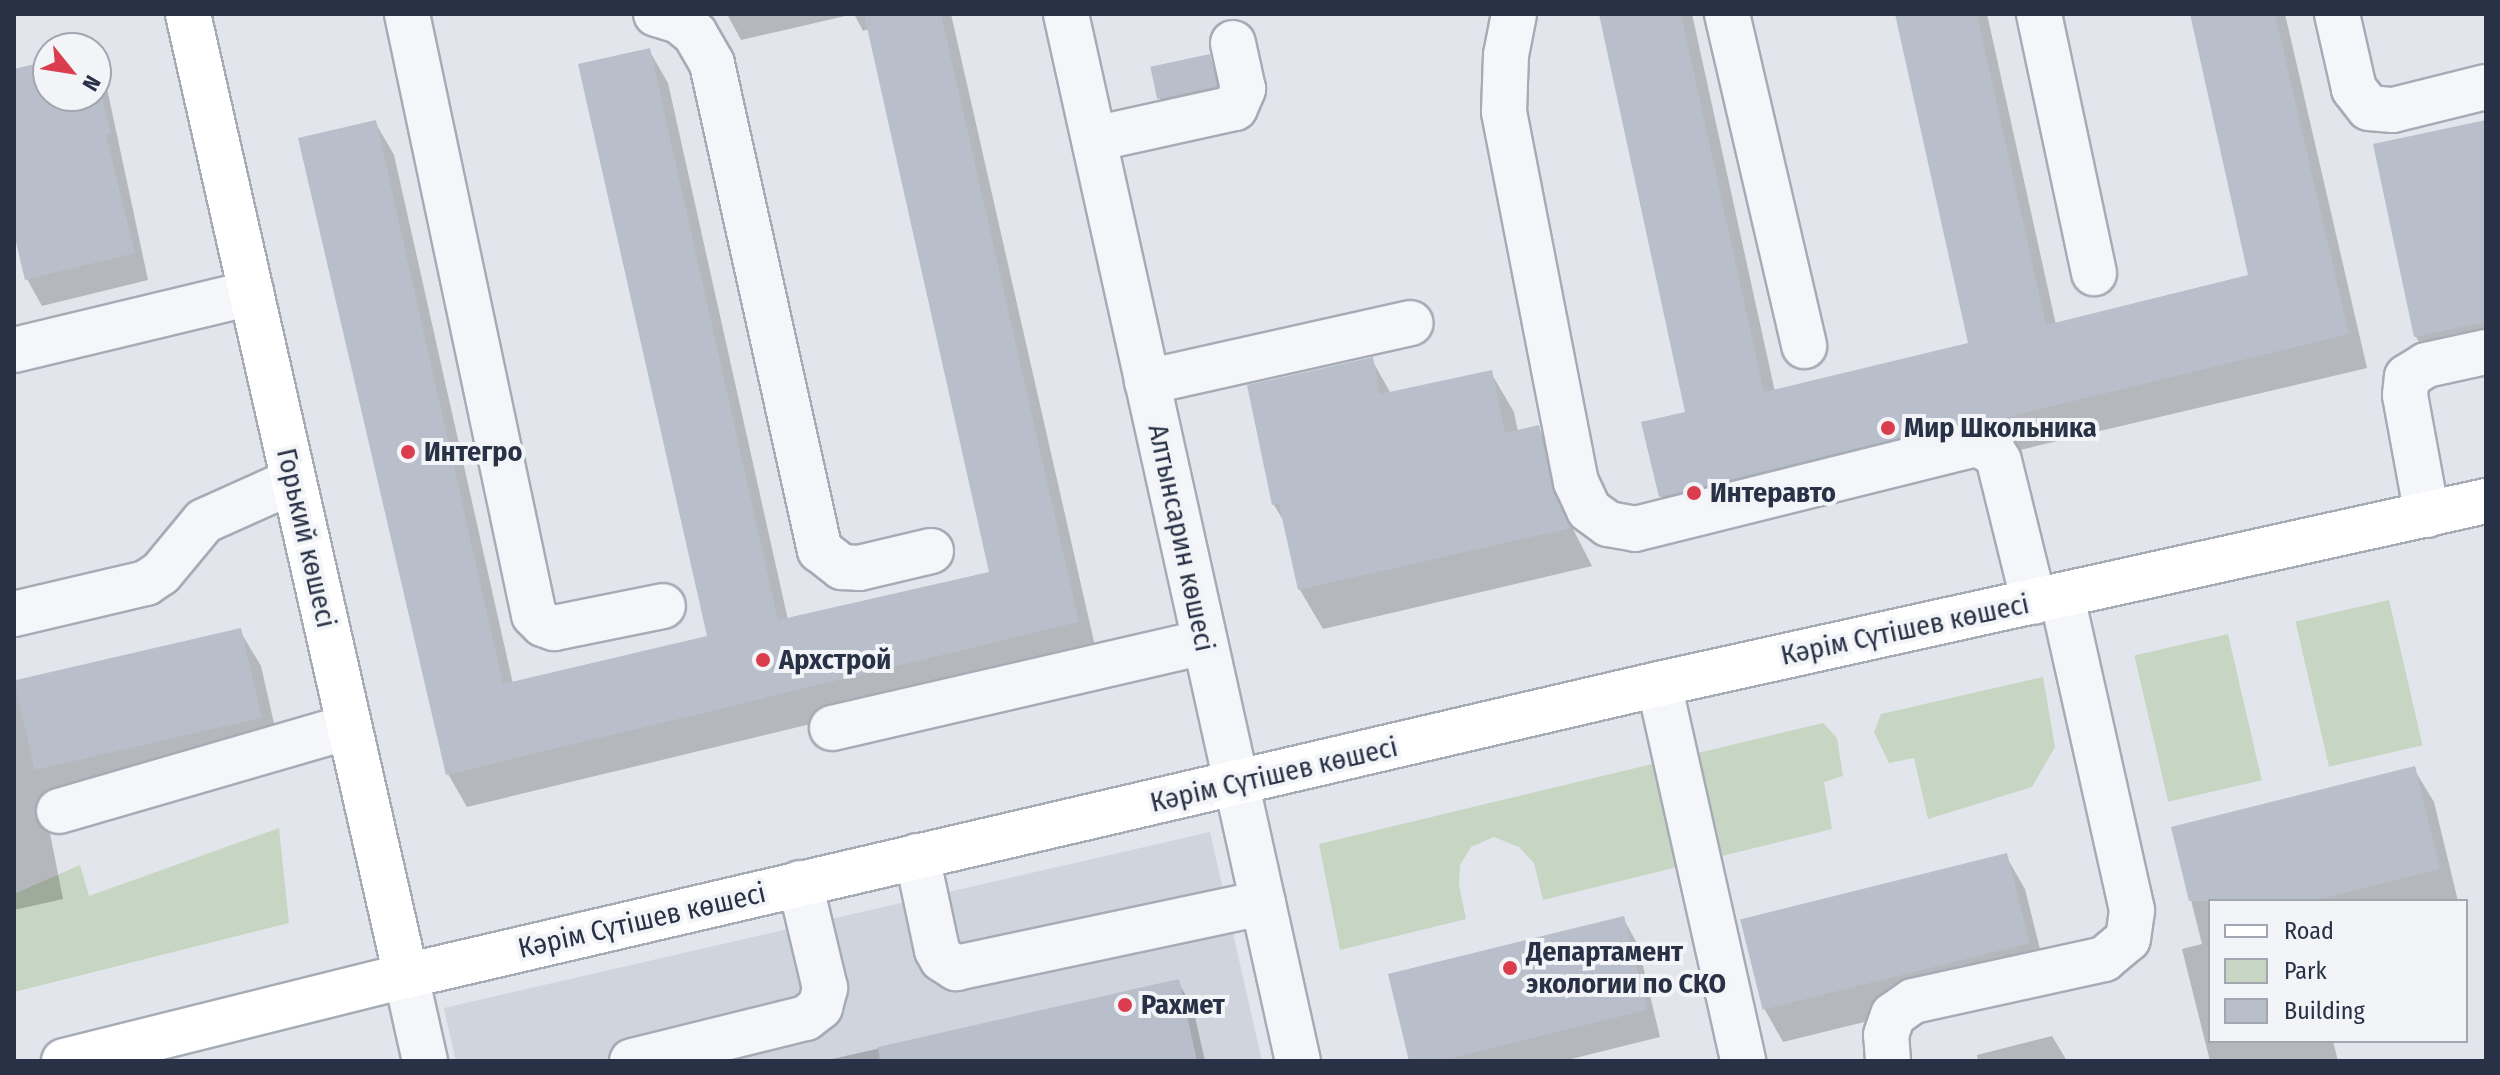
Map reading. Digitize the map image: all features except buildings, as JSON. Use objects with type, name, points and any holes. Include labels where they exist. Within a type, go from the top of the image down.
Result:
[{"type":"main road","name":"Горький көшесі","points":[[188,14],[406,976]]},
{"type":"main road","name":"Кәрім Сүтішев көшесі","points":[[64,1061],[406,976],[1659,684],[2486,501]]},
{"type":"street","points":[[407,14],[534,615],[543,624],[554,628],[663,606]]},
{"type":"street","points":[[656,14],[679,21],[695,34],[712,64],[820,550],[842,567],[859,568],[931,551]]},
{"type":"street","name":"Алтынсарин көшесі","points":[[1066,14],[1234,785],[1298,1061]]},
{"type":"street","points":[[1514,14],[1508,42],[1504,112],[1576,482],[1589,510],[1608,524],[1635,529],[1977,444],[1987,448],[1999,461],[2048,599],[2132,910],[2128,939],[2104,959],[1913,1001],[1893,1015],[1886,1035],[1888,1061]]},
{"type":"street","points":[[1727,14],[1804,346]]},
{"type":"street","points":[[2039,14],[2094,273]]},
{"type":"street","points":[[2337,14],[2354,89],[2369,108],[2393,110],[2486,87]]},
{"type":"street","points":[[1094,139],[1235,108],[1243,89],[1233,43]]},
{"type":"street","points":[[14,350],[251,293]]},
{"type":"street","points":[[1147,382],[1410,323]]},
{"type":"street","points":[[2427,515],[2405,395],[2407,377],[2426,365],[2486,352]]},
{"type":"street","points":[[14,614],[146,583],[168,567],[204,521],[293,481]]},
{"type":"street","points":[[832,728],[1204,642]]},
{"type":"street","points":[[1659,684],[1743,1061]]},
{"type":"street","points":[[59,811],[349,727]]},
{"type":"street","points":[[917,856],[937,950],[942,959],[956,968],[1263,903]]},
{"type":"street","points":[[632,1061],[806,1018],[820,1007],[825,988],[800,883]]},
{"type":"street","name":"Горький көшесі","points":[[406,976],[425,1061]]},
{"type":"shaded area","points":[[1210,832],[1262,1061],[456,1061],[444,1008]]},
{"type":"green space","points":[[2389,600],[2423,745],[2329,767],[2295,622]]},
{"type":"green space","points":[[2228,634],[2262,780],[2168,802],[2134,656]]},
{"type":"green space","points":[[2043,677],[2055,747],[2032,787],[1928,819],[1914,758],[1889,763],[1874,732],[1881,714]]},
{"type":"green space","points":[[1823,723],[1837,738],[1843,776],[1824,782],[1832,829],[1543,900],[1534,863],[1519,847],[1494,837],[1471,847],[1460,865],[1459,885],[1466,919],[1340,950],[1319,844]]},
{"type":"green space","points":[[279,828],[289,923],[14,992],[14,894],[80,865],[89,896]]},
{"type":"place","name":"Мир Школьника","points":[[1888,428]]},
{"type":"place","name":"Интегро","points":[[408,452]]},
{"type":"place","name":"Интеравто","points":[[1694,493]]},
{"type":"place","name":"Архстрой","points":[[763,660]]},
{"type":"place","name":"Департамент экологии по СКО","points":[[1510,968]]},
{"type":"place","name":"Рахмет","points":[[1125,1005]]}]
